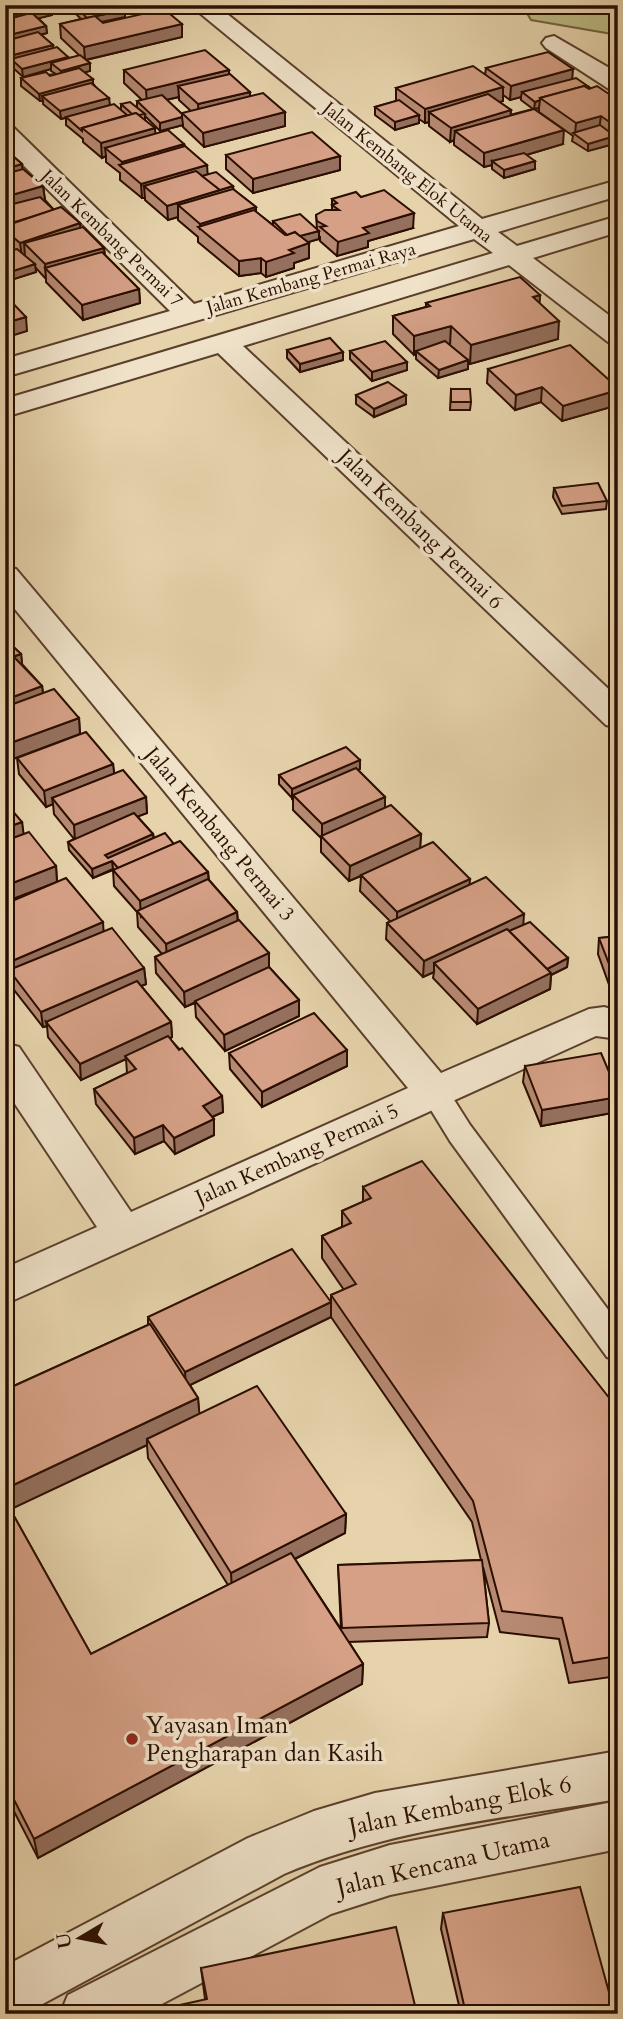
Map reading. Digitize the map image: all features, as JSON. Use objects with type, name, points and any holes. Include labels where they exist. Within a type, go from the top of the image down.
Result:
[{"type":"street","name":"Jalan Kembang Elok Utama","points":[[201,5],[478,229],[618,336]]},
{"type":"street","points":[[554,43],[618,84]]},
{"type":"street","name":"Jalan Kembang Permai 7","points":[[5,134],[189,314]]},
{"type":"street","name":"Jalan Kembang Permai Raya","points":[[5,368],[618,188]]},
{"type":"street","name":"Jalan Kembang Permai Raya","points":[[5,408],[618,224]]},
{"type":"street","name":"Jalan Kembang Permai 6","points":[[223,342],[618,716]]},
{"type":"street","name":"Jalan Kembang Permai 3","points":[[5,576],[434,1092]]},
{"type":"street","name":"Jalan Kembang Permai 5","points":[[5,1287],[122,1231],[434,1092],[603,1024]]},
{"type":"street","points":[[5,1058],[122,1231]]},
{"type":"street","name":"Jalan Kembang Elok 6","points":[[5,1995],[266,1856],[375,1817],[618,1775]]},
{"type":"street","points":[[375,1817],[390,1870]]},
{"type":"street","name":"Jalan Kencana Utama","points":[[87,2014],[320,1892],[390,1870],[618,1825]]},
{"type":"lane","points":[[434,1092],[460,1133],[618,1348]]},
{"type":"shaded area","points":[[522,5],[618,5],[618,35],[531,20]]},
{"type":"building","points":[[49,5],[52,8],[31,12],[46,26],[5,36],[5,20],[27,14],[22,14],[13,6]]},
{"type":"building","points":[[74,5],[120,5],[125,10],[87,18]]},
{"type":"building","points":[[164,9],[182,24],[84,47],[60,24],[95,16],[103,23]]},
{"type":"building","points":[[38,32],[53,45],[5,57],[5,41]]},
{"type":"building","points":[[57,47],[68,57],[22,69],[11,59]]},
{"type":"building","points":[[205,50],[229,70],[146,90],[124,70]]},
{"type":"building","points":[[548,52],[573,69],[511,86],[486,68]]},
{"type":"building","points":[[80,55],[90,63],[61,71],[51,63]]},
{"type":"building","points":[[473,66],[503,87],[425,109],[396,88]]},
{"type":"building","points":[[79,68],[93,79],[39,94],[21,78],[46,72],[50,76]]},
{"type":"building","points":[[230,74],[250,92],[198,104],[178,86]]},
{"type":"building","points":[[576,78],[589,87],[540,98],[535,102],[522,92]]},
{"type":"building","points":[[91,83],[109,98],[60,111],[42,96]]},
{"type":"building","points":[[584,86],[589,89],[597,86],[618,100],[618,125],[615,126],[601,116],[576,123],[540,98]]},
{"type":"building","points":[[263,93],[285,112],[203,133],[182,113]]},
{"type":"building","points":[[488,94],[511,110],[451,128],[429,112]]},
{"type":"building","points":[[162,95],[182,117],[160,123],[137,101]]},
{"type":"building","points":[[399,100],[419,115],[395,122],[375,107]]},
{"type":"building","points":[[130,102],[145,114],[132,114],[121,104]]},
{"type":"building","points":[[114,104],[127,115],[82,128],[82,131],[66,117]]},
{"type":"building","points":[[534,109],[564,130],[484,153],[455,131]]},
{"type":"building","points":[[136,113],[155,128],[101,143],[82,128]]},
{"type":"building","points":[[600,125],[615,136],[588,144],[573,133]]},
{"type":"building","points":[[168,130],[184,144],[122,162],[105,148]]},
{"type":"building","points":[[312,132],[340,156],[253,179],[226,155]]},
{"type":"building","points":[[185,146],[207,165],[141,184],[119,165]]},
{"type":"building","points":[[5,149],[22,164],[5,169]]},
{"type":"building","points":[[524,153],[535,161],[504,170],[492,161]]},
{"type":"building","points":[[23,169],[43,186],[5,197],[5,174]]},
{"type":"building","points":[[196,171],[220,190],[167,206],[144,186]]},
{"type":"building","points":[[216,172],[233,186],[220,190],[202,176]]},
{"type":"building","points":[[233,189],[256,207],[200,224],[178,205]]},
{"type":"building","points":[[384,190],[414,213],[363,228],[369,233],[338,242],[320,227],[326,226],[317,221],[316,215],[325,210],[339,210],[332,205],[337,203],[332,199],[356,192],[361,197]]},
{"type":"building","points":[[40,197],[54,210],[5,225],[5,206]]},
{"type":"building","points":[[61,207],[80,223],[20,243],[5,230],[5,226]]},
{"type":"building","points":[[254,210],[285,235],[295,232],[309,243],[289,250],[294,253],[266,262],[261,258],[239,261],[198,227]]},
{"type":"building","points":[[300,214],[319,231],[300,236],[295,232],[287,235],[273,221]]},
{"type":"building","points":[[83,227],[104,248],[45,264],[24,243]]},
{"type":"building","points":[[17,249],[35,264],[10,272],[5,268],[5,252]]},
{"type":"building","points":[[102,252],[139,289],[82,305],[45,268]]},
{"type":"building","points":[[520,277],[540,295],[533,297],[559,321],[471,345],[451,326],[414,336],[393,316],[430,306],[426,303]]},
{"type":"building","points":[[5,295],[26,317],[5,323]]},
{"type":"building","points":[[330,338],[343,352],[300,364],[287,350]]},
{"type":"building","points":[[385,341],[407,362],[372,372],[350,351]]},
{"type":"building","points":[[445,341],[468,360],[439,370],[416,351]]},
{"type":"building","points":[[570,345],[618,390],[563,406],[542,387],[516,395],[488,369]]},
{"type":"building","points":[[388,382],[406,395],[374,409],[356,395]]},
{"type":"building","points":[[451,389],[470,389],[471,402],[451,402]]},
{"type":"building","points":[[598,483],[607,501],[562,506],[554,488]]},
{"type":"building","points":[[5,639],[21,654],[5,659]]},
{"type":"building","points":[[13,656],[42,686],[5,700],[5,659]]},
{"type":"building","points":[[54,689],[79,718],[5,745],[5,707]]},
{"type":"building","points":[[86,732],[113,764],[44,791],[17,758]]},
{"type":"building","points":[[346,747],[360,760],[292,789],[279,775]]},
{"type":"building","points":[[356,768],[385,797],[322,824],[293,795]]},
{"type":"building","points":[[123,770],[146,797],[74,825],[52,798]]},
{"type":"building","points":[[5,802],[22,822],[5,828]]},
{"type":"building","points":[[391,805],[421,834],[350,866],[321,836]]},
{"type":"building","points":[[134,813],[153,834],[105,855],[108,858],[165,833],[174,844],[118,868],[112,861],[92,869],[68,842]]},
{"type":"building","points":[[29,832],[56,866],[5,886],[5,841]]},
{"type":"building","points":[[180,841],[208,872],[140,901],[113,870]]},
{"type":"building","points":[[433,842],[470,879],[397,912],[361,875]]},
{"type":"building","points":[[486,877],[524,914],[424,961],[387,923]]},
{"type":"building","points":[[66,878],[103,922],[5,964],[5,904]]},
{"type":"building","points":[[208,879],[237,912],[166,944],[137,911]]},
{"type":"building","points":[[239,920],[269,953],[184,992],[155,957]]},
{"type":"building","points":[[530,922],[568,958],[547,969],[509,931]]},
{"type":"building","points":[[112,928],[144,968],[41,1012],[9,970]]},
{"type":"building","points":[[507,929],[551,973],[478,1009],[434,963]]},
{"type":"building","points":[[618,936],[618,987],[599,938]]},
{"type":"building","points":[[269,967],[299,1000],[224,1035],[195,1001]]},
{"type":"building","points":[[137,981],[171,1022],[80,1064],[46,1022]]},
{"type":"building","points":[[314,1013],[347,1050],[262,1092],[229,1053]]},
{"type":"building","points":[[168,1036],[179,1050],[182,1048],[222,1096],[203,1106],[214,1119],[174,1138],[163,1125],[134,1138],[94,1089],[136,1069],[125,1056]]},
{"type":"building","points":[[601,1053],[618,1097],[542,1110],[525,1066]]},
{"type":"building","points":[[422,1161],[618,1409],[618,1656],[573,1663],[562,1618],[502,1611],[473,1501],[331,1295],[356,1284],[322,1236],[351,1223],[342,1211],[371,1198],[363,1187]]},
{"type":"building","points":[[292,1249],[331,1302],[185,1372],[148,1317]]},
{"type":"building","points":[[150,1324],[198,1398],[5,1489],[5,1390]]},
{"type":"building","points":[[257,1386],[346,1514],[231,1573],[147,1439]]},
{"type":"building","name":"Yayasan Iman Pengharapan dan Kasih","points":[[5,1500],[91,1654],[291,1553],[363,1664],[34,1839],[5,1782]]},
{"type":"building","points":[[482,1560],[489,1623],[342,1628],[338,1565]]},
{"type":"building","points":[[580,1887],[615,2014],[466,2014],[443,1913]]},
{"type":"building","points":[[396,1927],[417,2014],[139,2014],[207,1999],[201,1968]]},
{"type":"place","name":"Yayasan Iman Pengharapan dan Kasih","points":[[132,1739]]}]
